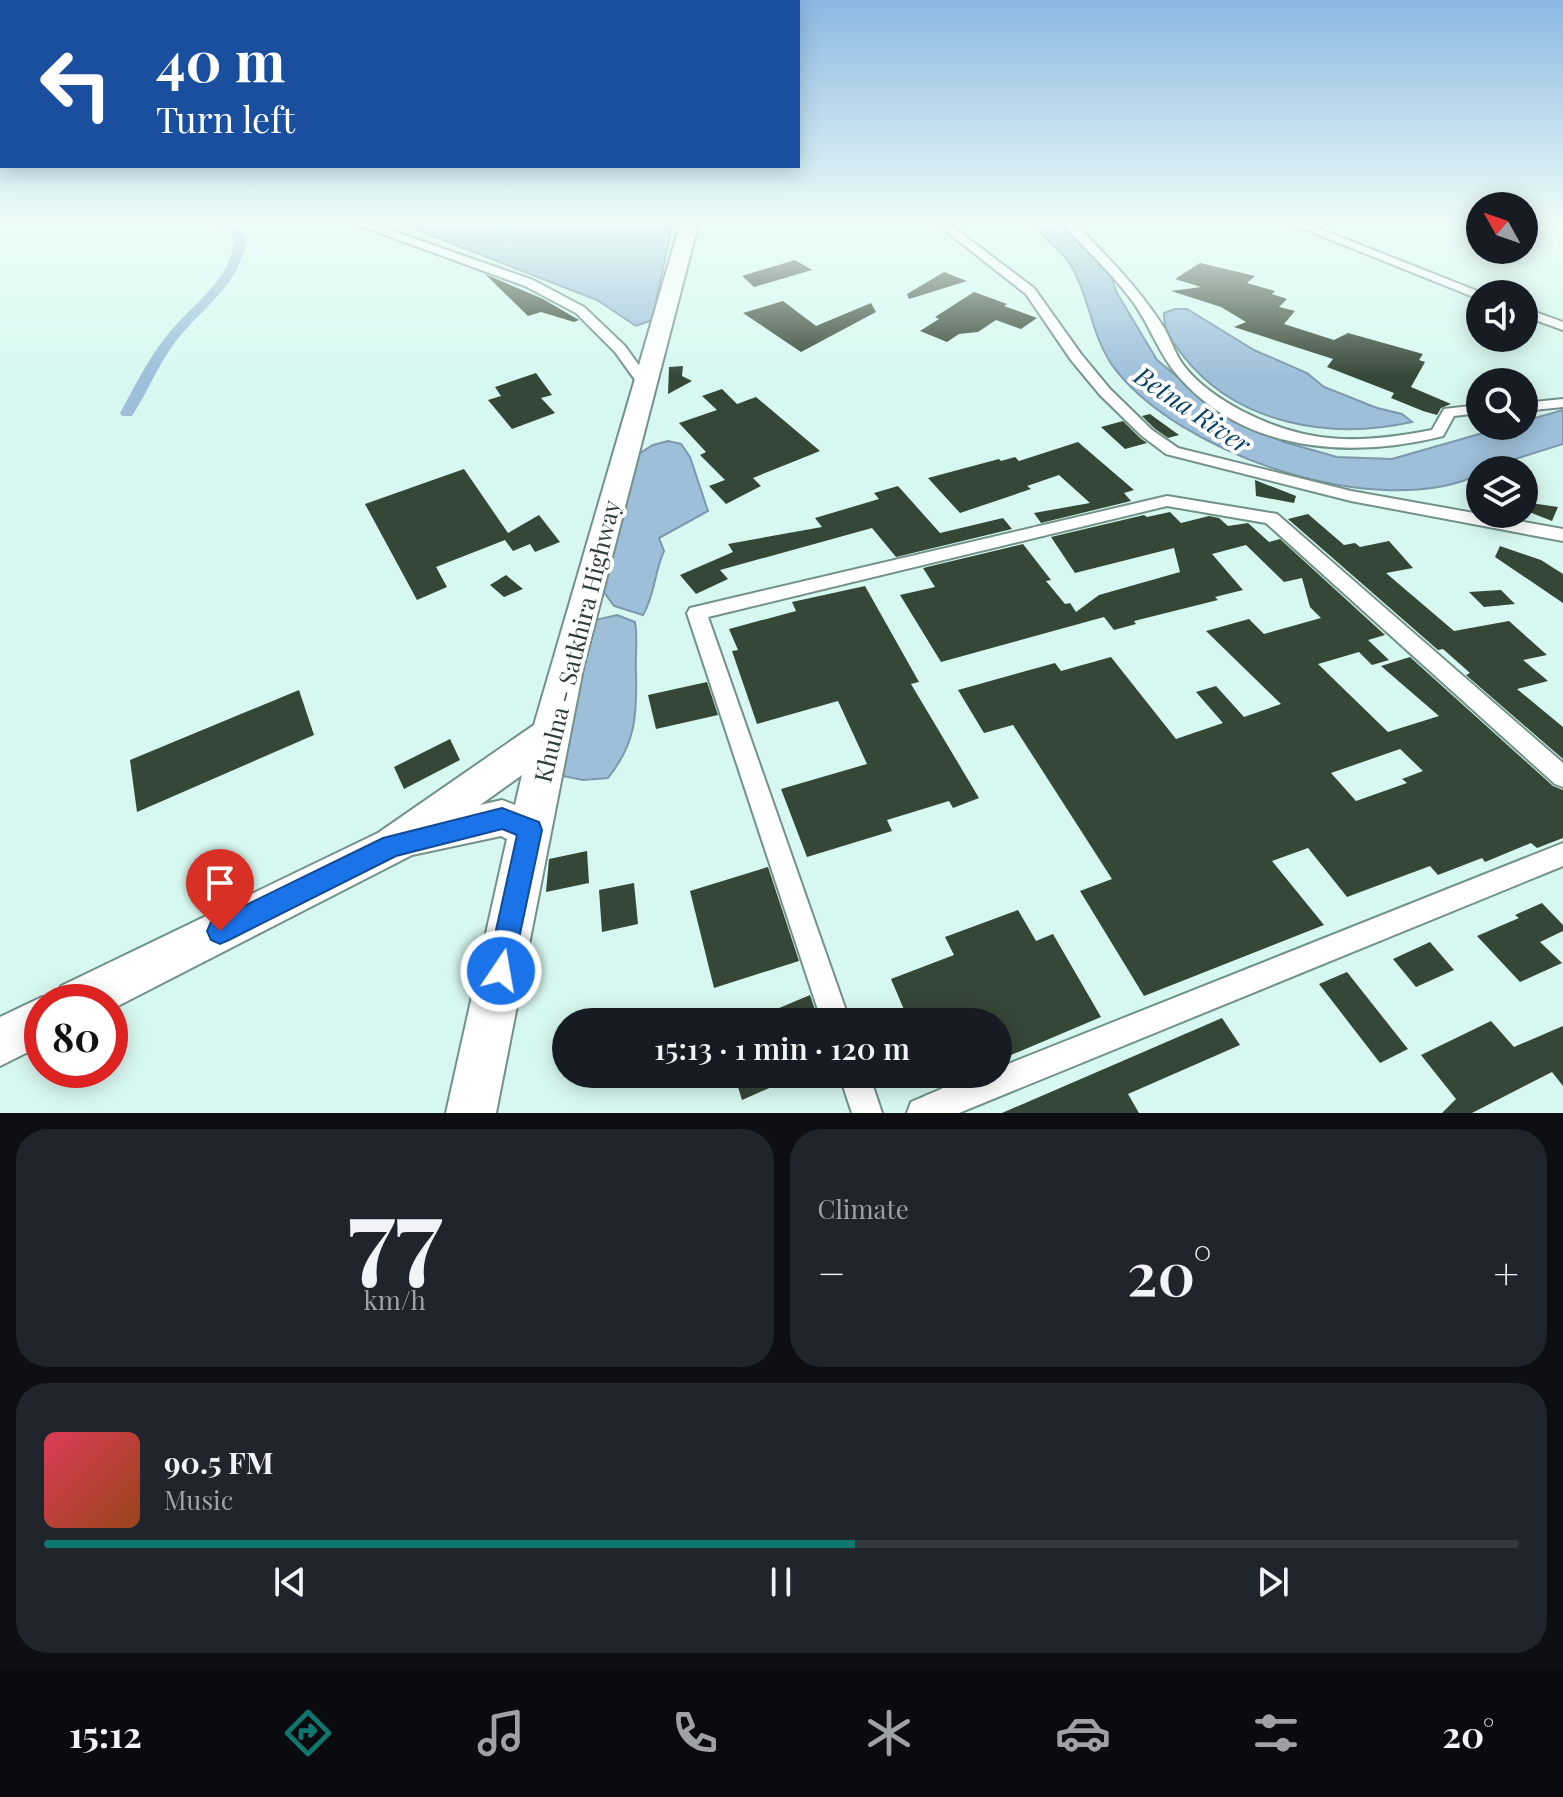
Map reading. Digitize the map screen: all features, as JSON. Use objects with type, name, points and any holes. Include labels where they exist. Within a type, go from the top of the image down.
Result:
[{"type":"highway","name":"Khulna - Satkhira Highway","points":[[471,1113],[550,734],[676,273]]},
{"type":"highway","points":[[113,984],[392,846],[550,734]]},
{"type":"highway","points":[[392,846],[502,818],[530,830]]},
{"type":"highway","points":[[0,1042],[24,1029]]},
{"type":"street","points":[[500,273],[529,283],[580,310],[620,349],[646,385]]},
{"type":"street","points":[[1006,273],[1030,291],[1076,357],[1105,392],[1147,433],[1172,451],[1351,496],[1563,535]]},
{"type":"street","points":[[1117,273],[1155,323],[1180,370],[1223,408],[1278,432],[1333,445],[1386,444],[1438,433],[1449,412],[1466,410]]},
{"type":"street","points":[[1423,273],[1466,290]]},
{"type":"street","points":[[1538,317],[1563,326]]},
{"type":"street","points":[[1538,406],[1563,403]]},
{"type":"street","points":[[831,1008],[697,613],[1167,501],[1271,518],[1563,777]]},
{"type":"street","points":[[922,1113],[1563,854]]},
{"type":"street","points":[[859,1088],[867,1113]]},
{"type":"water","points":[[527,273],[662,273],[652,320],[636,326],[597,300]]},
{"type":"water","name":"Betna River","points":[[1074,273],[1109,273],[1117,293],[1157,360],[1226,416],[1284,442],[1337,457],[1392,459],[1466,438],[1538,440],[1538,417],[1563,410],[1563,444],[1525,456],[1466,456],[1466,478],[1438,487],[1389,490],[1336,485],[1282,471],[1230,452],[1182,426],[1142,397],[1105,353]]},
{"type":"water","points":[[1187,309],[1254,350],[1307,373],[1324,387],[1377,408],[1402,414],[1412,422],[1350,429],[1319,427],[1288,422],[1259,412],[1231,398],[1206,380],[1184,357],[1165,326],[1164,313]]},
{"type":"water","points":[[668,441],[681,444],[690,457],[708,511],[659,538],[664,551],[643,615],[614,606],[600,587],[637,455],[653,445]]},
{"type":"water","points":[[617,615],[635,622],[636,628],[636,702],[629,740],[608,778],[583,780],[558,775],[566,727],[595,620]]},
{"type":"building","points":[[752,273],[802,273],[754,287],[742,276]]},
{"type":"building","points":[[942,273],[967,281],[909,299],[907,294]]},
{"type":"building","points":[[1184,273],[1242,273],[1255,276],[1247,283],[1275,291],[1272,294],[1287,299],[1279,307],[1295,311],[1284,324],[1334,340],[1348,333],[1423,354],[1419,360],[1425,362],[1411,387],[1451,404],[1441,408],[1437,415],[1423,411],[1391,398],[1394,393],[1327,367],[1333,359],[1234,327],[1246,322],[1221,307],[1171,291],[1201,287],[1175,279]]},
{"type":"building","points":[[485,274],[543,299],[579,320],[574,322],[541,312],[528,316]]},
{"type":"building","points":[[974,292],[1037,318],[1021,329],[996,320],[978,332],[959,334],[947,342],[920,331],[939,319],[935,317]]},
{"type":"building","points":[[783,301],[816,326],[871,303],[876,312],[801,352],[743,313]]},
{"type":"building","points":[[683,366],[682,376],[692,381],[668,394],[669,367]]},
{"type":"building","points":[[536,373],[552,395],[541,398],[555,413],[512,429],[488,400],[501,396],[495,387]]},
{"type":"building","points":[[722,389],[737,404],[756,397],[820,451],[753,478],[761,486],[726,504],[709,486],[725,480],[700,455],[706,452],[679,423],[717,410],[702,396]]},
{"type":"building","points":[[1150,414],[1179,435],[1168,438],[1154,428],[1142,416]]},
{"type":"building","points":[[1123,421],[1147,443],[1125,449],[1101,427]]},
{"type":"building","points":[[1078,442],[1134,490],[1124,493],[1131,501],[1041,523],[1034,513],[1090,503],[1059,475],[1027,486],[1031,489],[960,513],[928,478],[999,459],[1015,457],[1019,461]]},
{"type":"building","points":[[464,469],[508,533],[539,515],[560,542],[535,552],[530,544],[513,551],[505,540],[436,567],[447,587],[417,600],[365,504]]},
{"type":"building","points":[[1255,480],[1296,496],[1294,503],[1256,496]]},
{"type":"building","points":[[898,486],[940,533],[1003,518],[1012,529],[896,557],[872,528],[720,570],[728,579],[696,594],[680,575],[733,552],[728,544],[822,527],[815,518],[879,499],[874,493]]},
{"type":"building","points":[[1538,504],[1558,507],[1552,521],[1538,516]]},
{"type":"building","points":[[1170,512],[1181,523],[1209,516],[1219,518],[1228,526],[1248,523],[1269,542],[1280,539],[1385,635],[1368,640],[1389,660],[1372,665],[1359,652],[1318,664],[1388,732],[1439,716],[1381,666],[1410,657],[1553,786],[1563,790],[1563,838],[1537,848],[1531,843],[1485,862],[1482,858],[1438,875],[1430,866],[1347,897],[1308,848],[1272,861],[1324,925],[1144,996],[1080,891],[1112,879],[1013,725],[984,733],[958,690],[1055,663],[1061,671],[1111,657],[1176,739],[1223,723],[1196,692],[1216,686],[1244,717],[1281,704],[1206,631],[1249,619],[1264,634],[1321,618],[1310,607],[1302,578],[1284,582],[1246,545],[1212,554],[1243,590],[1215,597],[1218,600],[1134,621],[1136,624],[1114,630],[1104,617],[941,662],[900,595],[935,587],[923,568],[1023,544],[1051,580],[1046,581],[1076,612],[1099,595],[1180,572],[1174,548],[1075,573],[1051,537],[1144,515]],"holes":[[[1400,749],[1423,771],[1402,779],[1407,783],[1356,801],[1331,773]]]},
{"type":"building","points":[[1308,514],[1344,545],[1355,543],[1360,547],[1389,541],[1413,568],[1386,573],[1454,631],[1509,621],[1547,655],[1523,660],[1548,681],[1517,689],[1563,727],[1563,759],[1466,675],[1470,673],[1443,649],[1438,650],[1288,519]]},
{"type":"building","points":[[1500,546],[1541,560],[1563,574],[1563,603],[1495,557]]},
{"type":"building","points":[[506,575],[523,589],[504,597],[490,585]]},
{"type":"building","points":[[865,586],[919,682],[911,684],[979,798],[953,808],[949,801],[887,820],[892,831],[807,857],[781,789],[867,764],[838,701],[757,724],[732,651],[738,650],[729,629],[796,611],[792,602]]},
{"type":"building","points":[[1501,590],[1515,604],[1484,607],[1469,592]]},
{"type":"building","points":[[707,682],[718,715],[656,729],[648,695]]},
{"type":"building","points":[[299,690],[314,735],[137,812],[130,760]]},
{"type":"building","points":[[450,739],[460,760],[404,789],[394,767]]},
{"type":"building","points":[[587,851],[589,883],[546,892],[549,859]]},
{"type":"building","points":[[768,867],[799,961],[714,988],[690,891]]},
{"type":"building","points":[[634,883],[638,924],[602,932],[599,890]]},
{"type":"building","points":[[1542,903],[1563,925],[1563,931],[1540,942],[1562,963],[1520,982],[1477,936],[1519,918],[1515,915]]},
{"type":"building","points":[[1018,910],[1036,941],[1053,934],[1101,1017],[1012,1055],[1012,1008],[903,1008],[891,979],[954,955],[945,937]]},
{"type":"building","points":[[1430,942],[1454,970],[1416,987],[1393,959]]},
{"type":"building","points":[[1347,972],[1408,1049],[1380,1063],[1319,984]]},
{"type":"building","points":[[810,995],[814,1008],[779,1008]]},
{"type":"building","points":[[1222,1018],[1240,1045],[1128,1094],[1139,1113],[1002,1113]]},
{"type":"building","points":[[1491,1021],[1514,1047],[1563,1026],[1563,1086],[1552,1072],[1472,1113],[1442,1113],[1456,1099],[1421,1055]]},
{"type":"building","points":[[738,1088],[769,1088],[742,1100]]},
{"type":"waterway","points":[[127,413],[172,337],[231,273]]},
{"type":"route","points":[[220,931],[392,846],[502,818],[520,823],[530,830],[501,971]]}]
